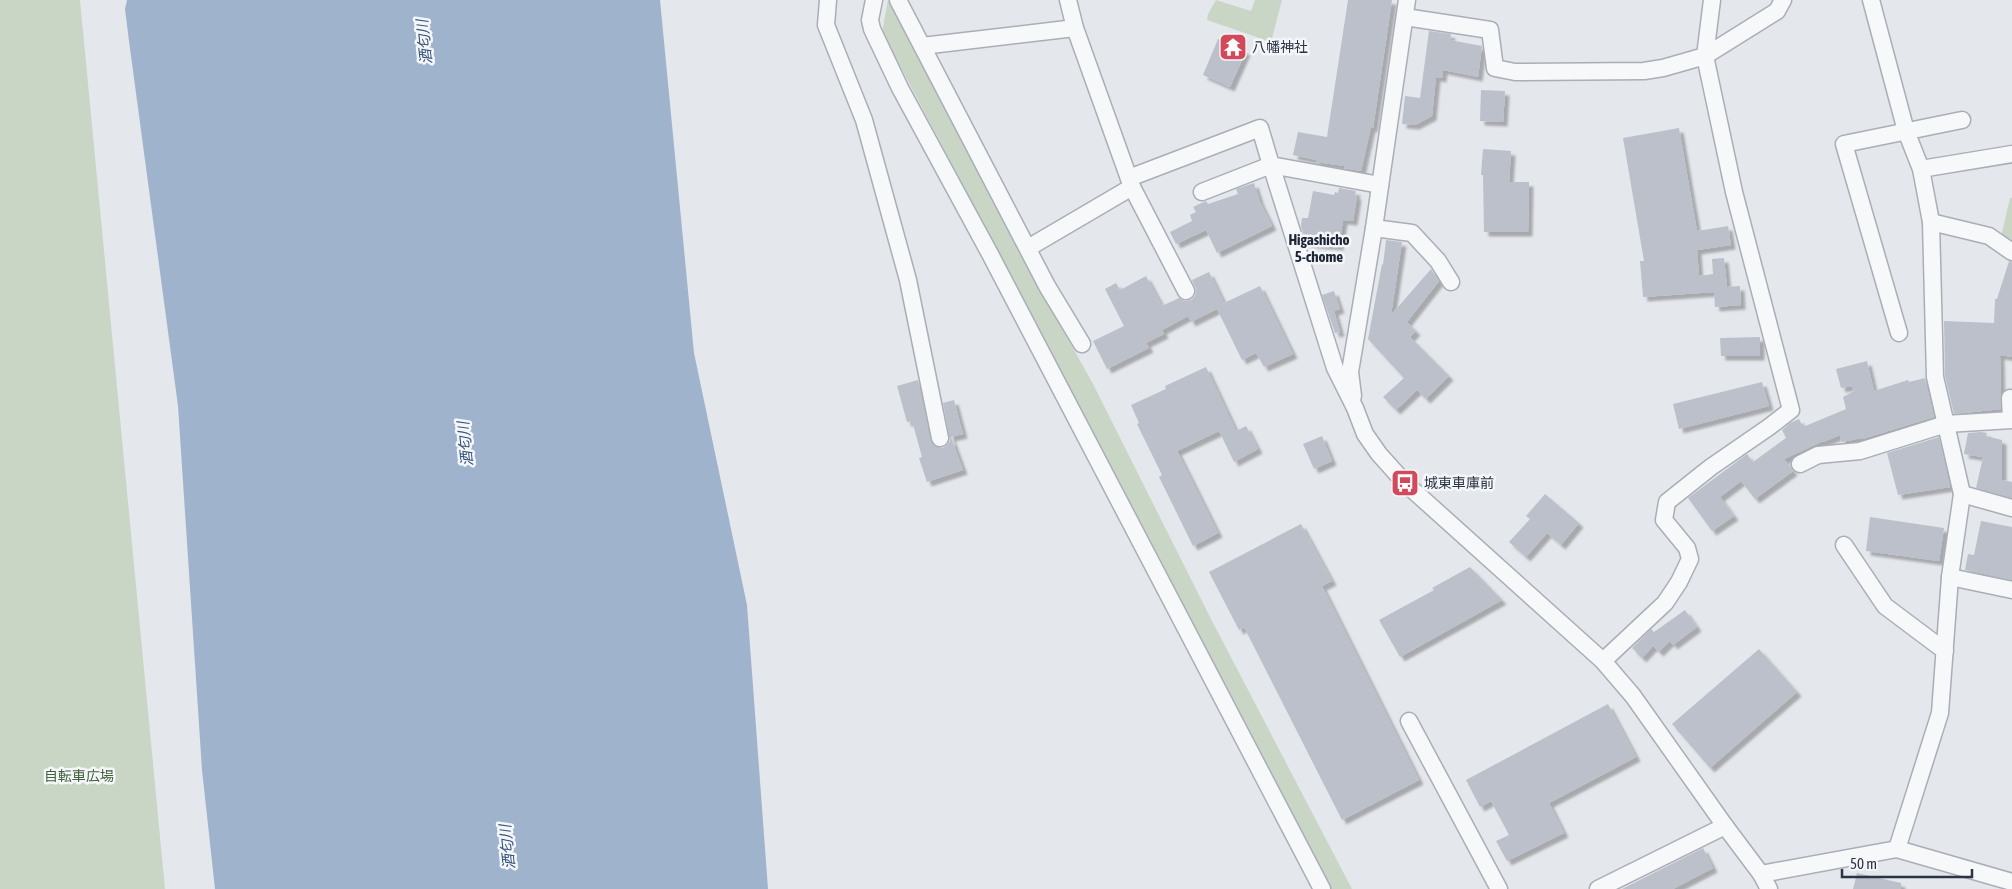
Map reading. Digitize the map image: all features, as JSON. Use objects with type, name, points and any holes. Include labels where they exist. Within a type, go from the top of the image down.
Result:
[{"type":"street","points":[[828,0],[826,25],[864,120],[908,280],[940,438]]},
{"type":"street","points":[[874,0],[870,20],[872,29],[900,88],[994,263],[1322,889]]},
{"type":"street","points":[[898,0],[1047,286],[1082,344]]},
{"type":"street","points":[[1068,0],[1074,28],[1131,182],[1186,290]]},
{"type":"street","points":[[1355,408],[1350,372],[1374,228],[1407,0]]},
{"type":"street","points":[[1603,660],[1665,603],[1679,582],[1690,559],[1687,548],[1664,520],[1667,502],[1711,467],[1770,427],[1791,410],[1734,192],[1705,56],[1712,0]]},
{"type":"street","points":[[1405,17],[1490,30],[1495,68],[1515,72],[1644,71],[1663,68],[1705,56],[1778,11],[1783,0]]},
{"type":"street","points":[[1870,0],[1906,130],[1921,169],[1931,222],[1934,368],[1962,494],[1950,577],[1940,713],[1896,849]]},
{"type":"street","points":[[922,46],[1074,28]]},
{"type":"street","points":[[1899,333],[1844,144],[1962,120]]},
{"type":"street","points":[[1028,248],[1131,182],[1260,128],[1335,368],[1355,408],[1365,434],[1405,483],[1603,660],[1633,696],[1765,882],[1896,849],[2012,882]]},
{"type":"street","points":[[1921,169],[2012,154]]},
{"type":"street","points":[[1202,192],[1271,166],[1380,185]]},
{"type":"street","points":[[1931,222],[1989,236],[2012,252]]},
{"type":"street","points":[[1374,228],[1412,233],[1438,261],[1452,282]]},
{"type":"street","points":[[1800,464],[1818,455],[1860,450],[1946,424],[2012,420],[2010,398]]},
{"type":"street","points":[[1962,494],[2012,508]]},
{"type":"street","points":[[1844,544],[1885,606],[1945,652]]},
{"type":"street","points":[[1950,577],[2012,590]]},
{"type":"street","points":[[1409,722],[1499,889]]},
{"type":"street","points":[[1598,889],[1725,826]]},
{"type":"green space","name":"自転車広場","points":[[0,0],[80,0],[165,889],[0,889]]},
{"type":"green space","points":[[888,0],[1019,252],[1092,382],[1212,621],[1352,889],[1327,889],[1009,272],[882,32]]},
{"type":"green space","points":[[1216,0],[1251,11],[1255,0],[1282,0],[1271,42],[1207,20],[1208,14]]},
{"type":"green space","points":[[2010,198],[2012,198],[2012,245],[2001,237]]},
{"type":"water","name":"酒匂川","points":[[127,0],[660,0],[694,353],[747,605],[768,889],[215,889],[202,770],[178,406],[129,41],[125,9]]},
{"type":"building","points":[[1348,0],[1392,0],[1373,128],[1371,127],[1361,171],[1344,168],[1345,166],[1316,162],[1316,160],[1293,155],[1298,132],[1327,137]]},
{"type":"building","points":[[1429,31],[1451,34],[1450,40],[1482,46],[1478,77],[1443,70],[1442,78],[1436,77],[1432,116],[1415,125],[1402,124],[1405,96],[1420,98]]},
{"type":"building","name":"八幡神社","points":[[1218,39],[1246,51],[1230,87],[1203,75]]},
{"type":"building","points":[[1481,90],[1505,91],[1503,122],[1480,121]]},
{"type":"building","points":[[1679,128],[1697,231],[1728,226],[1731,245],[1697,250],[1699,276],[1713,274],[1712,259],[1724,258],[1727,287],[1740,286],[1741,305],[1715,307],[1714,292],[1643,297],[1640,261],[1644,261],[1623,138]]},
{"type":"building","points":[[1483,149],[1511,151],[1509,182],[1529,182],[1528,232],[1484,232],[1483,175],[1481,175]]},
{"type":"building","points":[[1254,183],[1260,202],[1272,226],[1217,253],[1206,230],[1176,244],[1170,232],[1192,221],[1190,215],[1196,212],[1193,207],[1206,201],[1208,204],[1238,194],[1236,189]]},
{"type":"building","points":[[1339,188],[1356,191],[1355,195],[1357,196],[1353,221],[1343,220],[1339,246],[1306,243],[1301,226],[1302,218],[1308,218],[1313,191],[1334,195],[1335,192],[1338,193]]},
{"type":"building","points":[[1386,240],[1402,242],[1391,315],[1431,269],[1439,281],[1407,322],[1416,331],[1410,337],[1449,376],[1426,399],[1417,390],[1396,410],[1383,397],[1404,378],[1368,339],[1383,265]]},
{"type":"building","points":[[2009,261],[2012,262],[2012,357],[2000,355],[2001,409],[1954,414],[1945,376],[1944,321],[1994,323],[1995,299],[1997,299]]},
{"type":"building","points":[[1209,272],[1224,303],[1260,286],[1293,354],[1264,367],[1256,353],[1242,360],[1217,309],[1191,322],[1188,316],[1162,330],[1164,334],[1146,343],[1149,348],[1107,369],[1093,341],[1124,326],[1105,289],[1116,283],[1120,290],[1146,276],[1162,306],[1179,298],[1185,301],[1191,300],[1195,296],[1196,289],[1192,280]]},
{"type":"building","points":[[1334,291],[1340,309],[1334,311],[1340,332],[1335,333],[1322,295]]},
{"type":"building","points":[[1760,337],[1760,356],[1721,356],[1720,338]]},
{"type":"building","points":[[1867,361],[1874,391],[1908,380],[1909,382],[1925,378],[1934,417],[1862,439],[1841,442],[1840,435],[1823,441],[1784,459],[1793,471],[1755,499],[1741,481],[1720,497],[1734,516],[1712,531],[1688,498],[1747,454],[1753,462],[1786,438],[1782,430],[1790,423],[1799,419],[1803,427],[1846,409],[1843,397],[1854,391],[1852,386],[1841,388],[1836,369]]},
{"type":"building","points":[[1206,367],[1236,431],[1246,426],[1258,449],[1234,462],[1219,431],[1177,451],[1218,533],[1193,546],[1159,477],[1162,475],[1137,424],[1139,423],[1131,405],[1166,389],[1165,386]]},
{"type":"building","points":[[918,380],[932,444],[942,448],[950,441],[943,403],[954,400],[963,434],[951,437],[963,470],[927,482],[919,458],[922,457],[912,421],[907,422],[897,386]]},
{"type":"building","points":[[1762,382],[1769,406],[1679,429],[1673,404]]},
{"type":"building","points":[[1968,433],[1987,433],[1986,436],[2002,440],[2002,480],[2012,482],[2012,498],[1976,488],[1983,457],[1964,454]]},
{"type":"building","points":[[1322,436],[1332,461],[1314,469],[1303,444]]},
{"type":"building","points":[[1939,437],[1950,487],[1898,495],[1887,453]]},
{"type":"building","points":[[1545,494],[1579,523],[1561,545],[1547,533],[1526,557],[1509,542],[1530,519],[1526,516]]},
{"type":"building","points":[[1870,517],[1944,528],[1939,561],[1866,551]]},
{"type":"building","points":[[1981,521],[2012,527],[2012,580],[1965,570],[1968,554],[1974,555]]},
{"type":"building","points":[[1301,524],[1332,581],[1322,586],[1419,780],[1342,820],[1244,627],[1239,630],[1209,572]]},
{"type":"building","points":[[1470,567],[1502,600],[1400,657],[1379,620],[1434,590],[1432,588]]},
{"type":"building","points":[[1685,610],[1697,627],[1673,645],[1670,641],[1659,652],[1653,646],[1642,658],[1632,648],[1651,629],[1654,632]]},
{"type":"building","points":[[1759,649],[1797,692],[1710,768],[1672,724]]},
{"type":"building","points":[[1608,704],[1636,757],[1549,803],[1564,833],[1507,861],[1496,841],[1509,835],[1491,801],[1480,807],[1466,780]]},
{"type":"building","points":[[1703,848],[1713,868],[1673,889],[1622,889]]},
{"type":"building","points":[[1857,873],[1901,883],[1901,889],[1853,889]]},
{"type":"place","name":"八幡神社","points":[[1233,47]]},
{"type":"place","name":"城東車庫前","points":[[1405,483]]},
{"type":"district","name":"Higashicho 5-chome","points":[[1319,248]]}]
